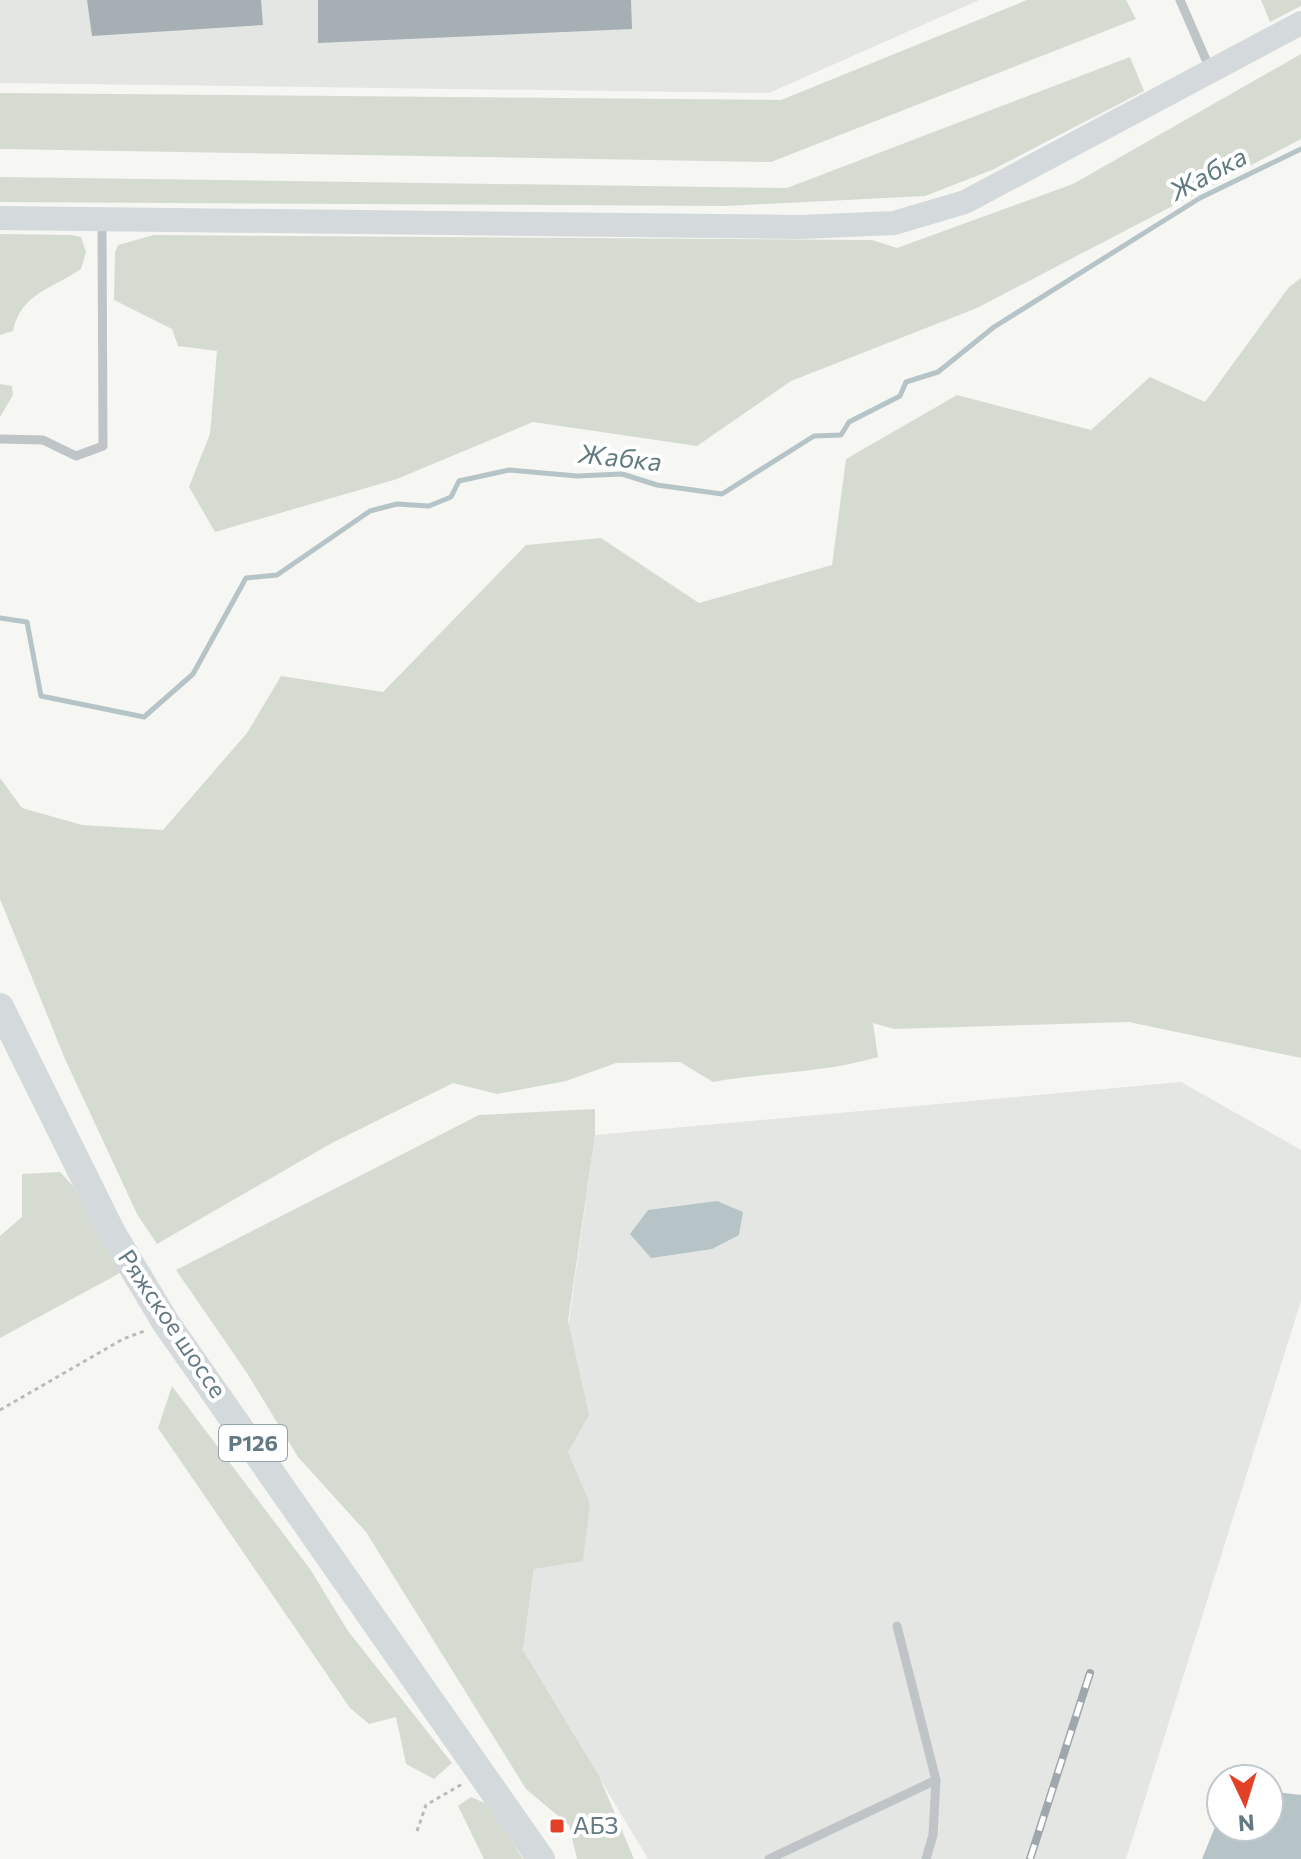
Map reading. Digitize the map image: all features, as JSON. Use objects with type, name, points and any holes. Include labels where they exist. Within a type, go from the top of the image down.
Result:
[{"type":"main road","name":"Ряжское шоссе","points":[[0,1007],[112,1233],[166,1323],[541,1859]]},
{"type":"street","points":[[0,218],[801,227],[894,223],[937,212],[1007,183],[1301,23]]},
{"type":"lane","points":[[1180,0],[1211,73]]},
{"type":"lane","points":[[0,439],[43,440],[76,456],[103,446],[102,219]]},
{"type":"lane","points":[[897,1626],[936,1780],[933,1835],[926,1859]]},
{"type":"lane","points":[[769,1859],[936,1780]]},
{"type":"path","points":[[0,1410],[123,1339],[166,1323]]},
{"type":"path","points":[[417,1831],[426,1805],[481,1773]]},
{"type":"shaded area","points":[[0,0],[979,0],[769,93],[0,83]]},
{"type":"shaded area","points":[[1027,0],[1126,0],[1136,19],[771,162],[0,149],[0,93],[781,100]]},
{"type":"shaded area","points":[[1261,0],[1301,0],[1301,6],[1270,22]]},
{"type":"shaded area","points":[[1301,54],[1301,139],[977,308],[791,381],[697,446],[533,422],[397,479],[215,532],[189,487],[210,434],[217,351],[178,346],[172,329],[114,300],[115,252],[118,245],[154,235],[872,240],[897,248],[1073,184]]},
{"type":"shaded area","points":[[1130,57],[1144,91],[992,170],[925,196],[726,206],[0,202],[0,177],[787,188]]},
{"type":"shaded area","points":[[0,234],[72,235],[81,237],[86,252],[81,269],[30,300],[17,318],[13,331],[0,335]]},
{"type":"shaded area","points":[[1301,278],[1301,1058],[1129,1022],[894,1029],[873,1023],[878,1057],[817,1069],[713,1082],[680,1062],[616,1063],[566,1081],[497,1094],[453,1083],[330,1144],[157,1244],[137,1214],[65,1059],[0,899],[0,778],[22,808],[82,825],[163,830],[247,733],[281,676],[383,692],[526,545],[601,538],[699,603],[832,565],[846,459],[957,395],[1091,430],[1150,377],[1205,402],[1289,287]]},
{"type":"shaded area","points":[[0,384],[12,386],[13,395],[0,417]]},
{"type":"shaded area","points":[[1181,1082],[1301,1150],[1301,1301],[1126,1859],[648,1859],[523,1650],[595,1135]]},
{"type":"shaded area","points":[[595,1109],[595,1135],[568,1321],[589,1415],[568,1452],[590,1504],[583,1561],[534,1569],[523,1650],[599,1776],[634,1859],[577,1859],[569,1825],[526,1789],[366,1532],[298,1457],[247,1373],[176,1270],[479,1115]]},
{"type":"shaded area","points":[[60,1172],[73,1186],[120,1273],[0,1338],[0,1236],[22,1217],[22,1174]]},
{"type":"shaded area","points":[[717,1201],[743,1212],[739,1235],[712,1249],[651,1258],[630,1234],[648,1210]]},
{"type":"shaded area","points":[[172,1386],[310,1569],[348,1631],[452,1763],[434,1779],[406,1764],[396,1717],[369,1724],[350,1708],[158,1428]]},
{"type":"shaded area","points":[[1285,1793],[1301,1795],[1301,1859],[1202,1859],[1208,1843],[1285,1843]]},
{"type":"shaded area","points":[[471,1797],[487,1804],[523,1859],[484,1859],[458,1806]]},
{"type":"building","points":[[87,0],[261,0],[263,25],[92,36]]},
{"type":"building","points":[[318,0],[631,0],[632,29],[318,43]]},
{"type":"waterway","name":"Жабка","points":[[0,618],[27,622],[41,696],[144,717],[193,674],[246,578],[277,575],[370,511],[397,504],[429,506],[451,497],[459,481],[509,470],[577,476],[622,474],[657,485],[722,494],[814,436],[841,435],[849,422],[900,396],[906,382],[938,372],[994,327],[1200,198],[1301,149]]},
{"type":"railway","points":[[1030,1859],[1090,1673]]},
{"type":"place","name":"АБЗ","points":[[557,1826]]}]
